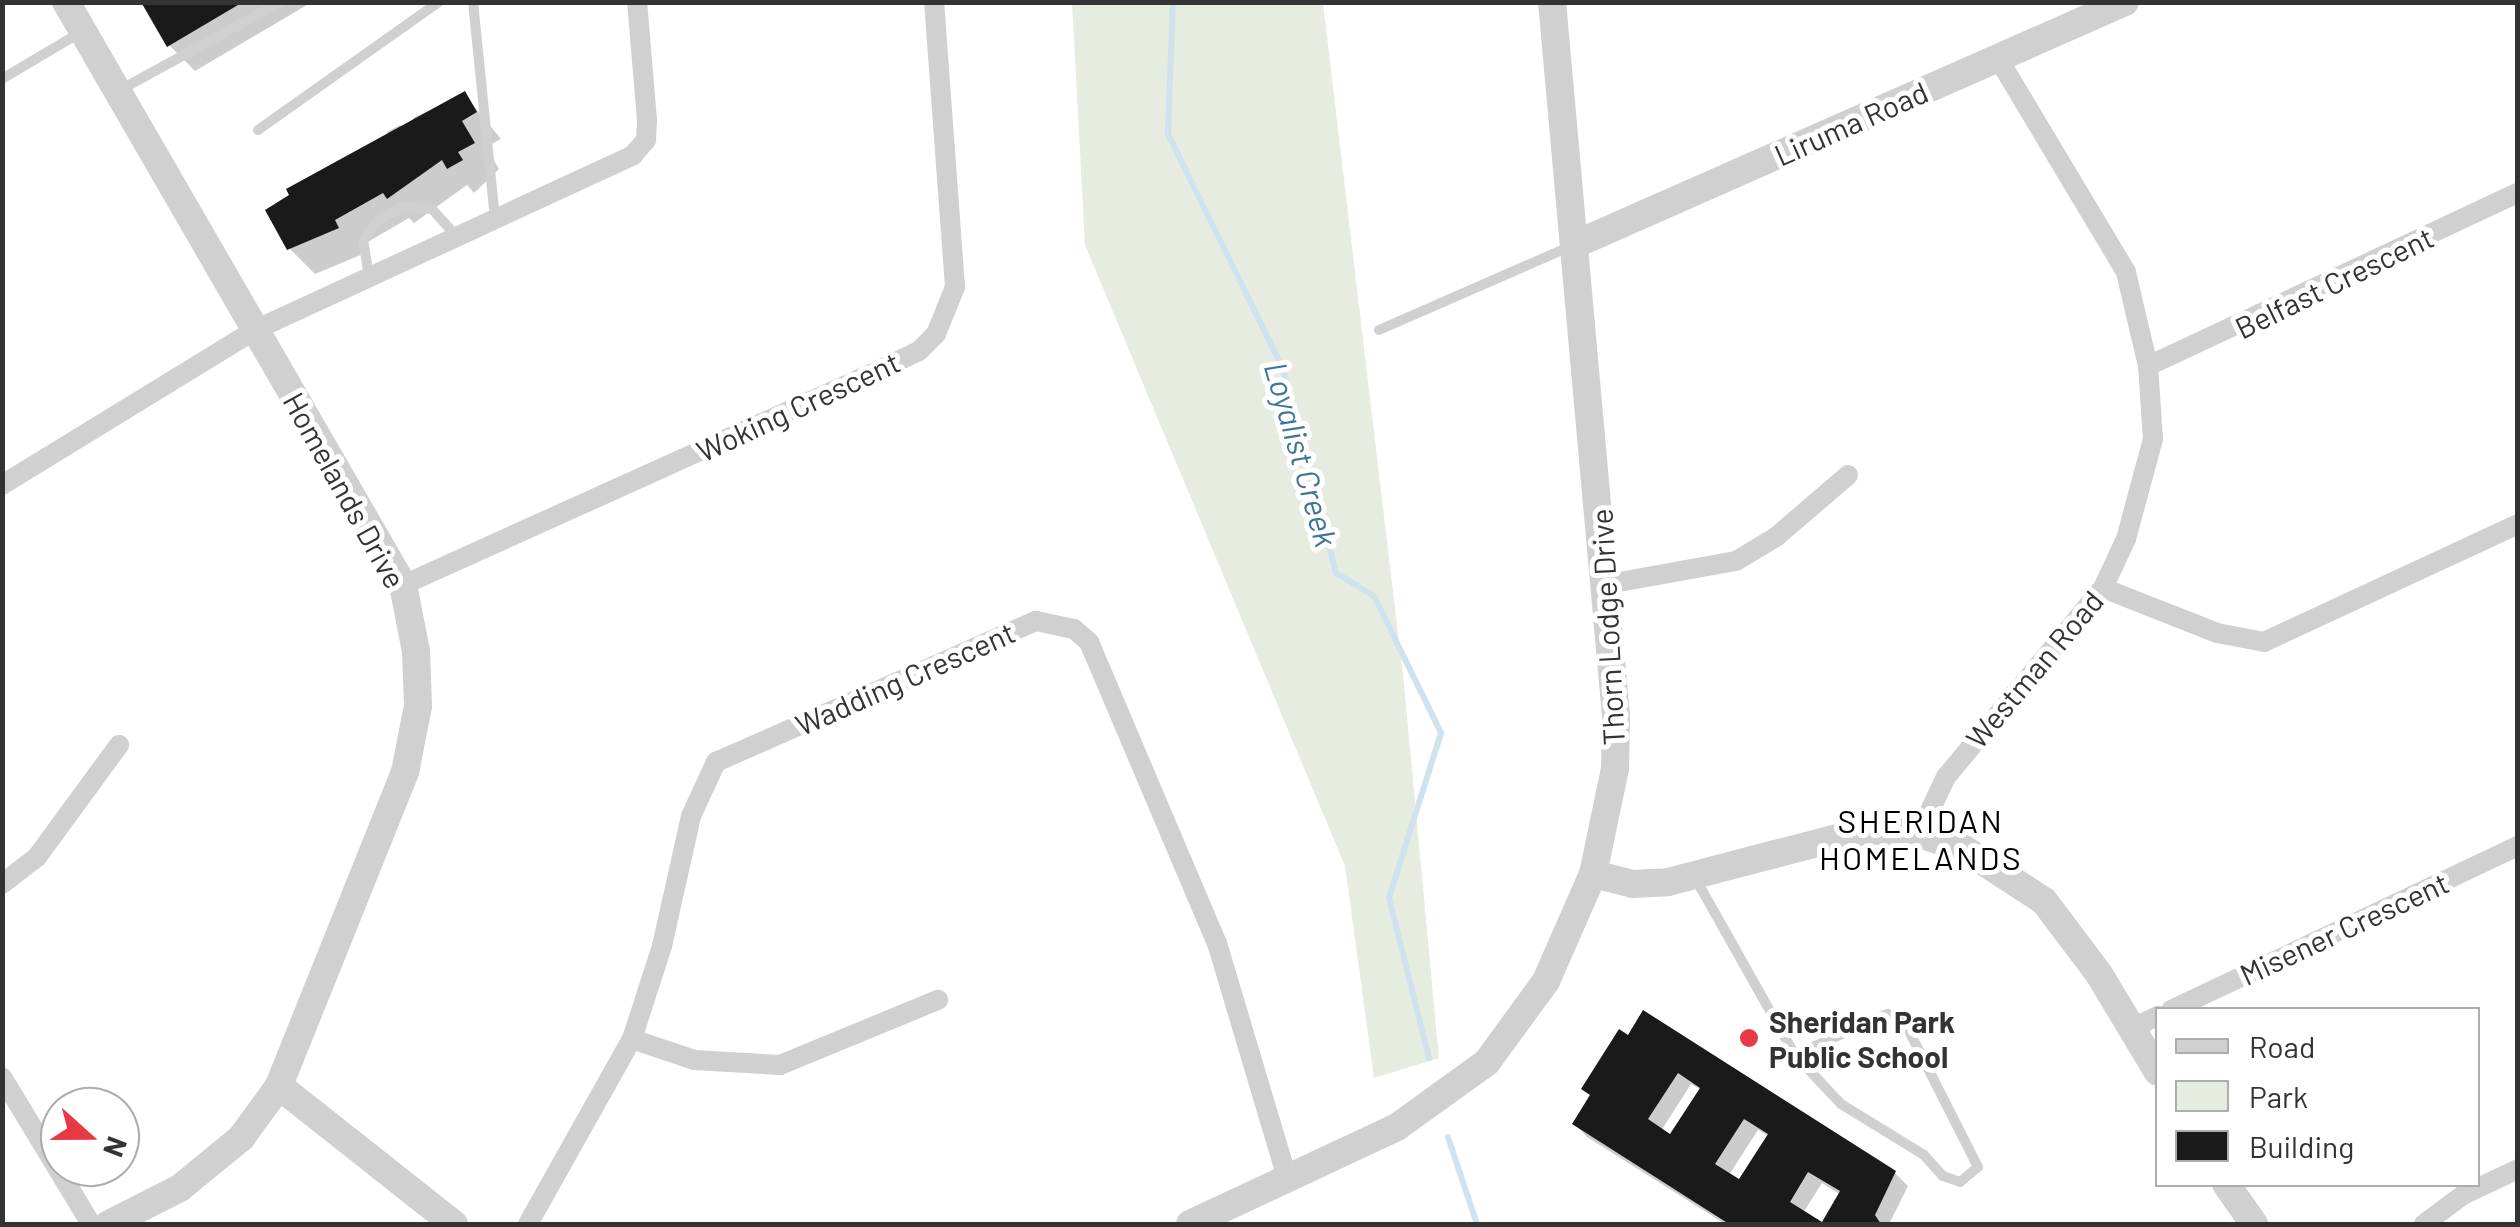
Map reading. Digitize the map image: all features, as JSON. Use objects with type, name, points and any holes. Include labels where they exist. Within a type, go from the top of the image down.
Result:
[{"type":"street","name":"Homelands Drive","points":[[66,2],[403,585],[416,652],[418,706],[405,772],[279,1086],[241,1138],[180,1188],[109,1224]]},
{"type":"street","points":[[2,485],[256,330],[633,155],[646,140],[637,2]]},
{"type":"street","name":"Woking Crescent","points":[[403,585],[919,351],[936,334],[954,287],[934,2]]},
{"type":"street","name":"Thorn Lodge Drive","points":[[1206,1221],[1286,1174],[1396,1127],[1487,1062],[1546,981],[1594,874],[1615,769],[1608,584],[1552,2]]},
{"type":"street","name":"Liruma Road","points":[[1576,244],[2125,2]]},
{"type":"street","name":"Westman Road","points":[[1919,834],[1946,777],[2103,588],[2126,539],[2153,439],[2148,366],[2126,272],[1998,58]]},
{"type":"street","name":"Belfast Crescent","points":[[2148,366],[2518,192]]},
{"type":"street","points":[[1608,584],[1736,561],[1776,537],[1848,475]]},
{"type":"street","points":[[2103,588],[2216,633],[2264,642],[2518,524]]},
{"type":"street","name":"Wadding Crescent","points":[[528,1224],[632,1039],[662,946],[691,816],[716,762],[975,644],[1036,621],[1052,624],[1089,642],[1202,908],[1286,1174]]},
{"type":"street","points":[[2,884],[37,857],[119,744]]},
{"type":"street","points":[[1594,874],[1633,884],[1694,876],[1820,838],[1867,830],[1919,834],[1964,849],[2044,902],[2145,1022],[2155,1060]]},
{"type":"street","name":"Misener Crescent","points":[[2177,1007],[2518,846]]},
{"type":"street","points":[[632,1039],[694,1060],[780,1065],[938,1000]]},
{"type":"street","points":[[2,1077],[92,1224]]},
{"type":"street","points":[[279,1086],[454,1224]]},
{"type":"street","points":[[2480,1187],[2518,1169]]},
{"type":"street","points":[[2228,1187],[2254,1224]]},
{"type":"street","points":[[2424,1224],[2480,1187]]},
{"type":"lane","points":[[120,90],[281,2]]},
{"type":"lane","points":[[258,130],[439,2]]},
{"type":"lane","points":[[473,2],[496,218]]},
{"type":"lane","points":[[2,79],[82,32]]},
{"type":"lane","points":[[368,277],[364,241],[378,220],[402,206],[432,209],[456,236]]},
{"type":"lane","points":[[1379,330],[1576,244]]},
{"type":"lane","points":[[1694,876],[1795,1055],[1841,1104],[1924,1155],[1943,1176],[1960,1182],[1978,1167],[1912,1025],[1902,1017],[1887,1014],[1795,1055]]},
{"type":"green space","points":[[1072,3],[1323,3],[1404,684],[1439,1058],[1374,1078],[1345,866],[1085,245]]},
{"type":"building","points":[[141,2],[243,2],[167,47]]},
{"type":"building","points":[[465,91],[477,112],[462,121],[475,143],[458,152],[463,160],[447,169],[442,160],[387,199],[383,193],[335,220],[339,228],[287,250],[265,210],[289,195],[286,189]]},
{"type":"building","points":[[1643,1010],[1896,1171],[1875,1215],[1881,1224],[1729,1224],[1572,1124],[1590,1095],[1581,1089],[1619,1029],[1628,1035]],"holes":[[[1678,1073],[1700,1088],[1670,1134],[1648,1119]],[[1744,1119],[1768,1134],[1739,1179],[1715,1164]],[[1808,1172],[1840,1191],[1822,1222],[1790,1202]]]},
{"type":"waterway","name":"Loyalist Creek","points":[[1173,2],[1168,134],[1283,369],[1336,573],[1374,596],[1441,733],[1389,898],[1429,1058]]},
{"type":"waterway","name":"Loyalist Creek","points":[[1448,1137],[1477,1224]]},
{"type":"place","name":"Sheridan Park Public School","points":[[1749,1038]]},
{"type":"district","name":"SHERIDAN HOMELANDS","points":[[1921,840]]}]
